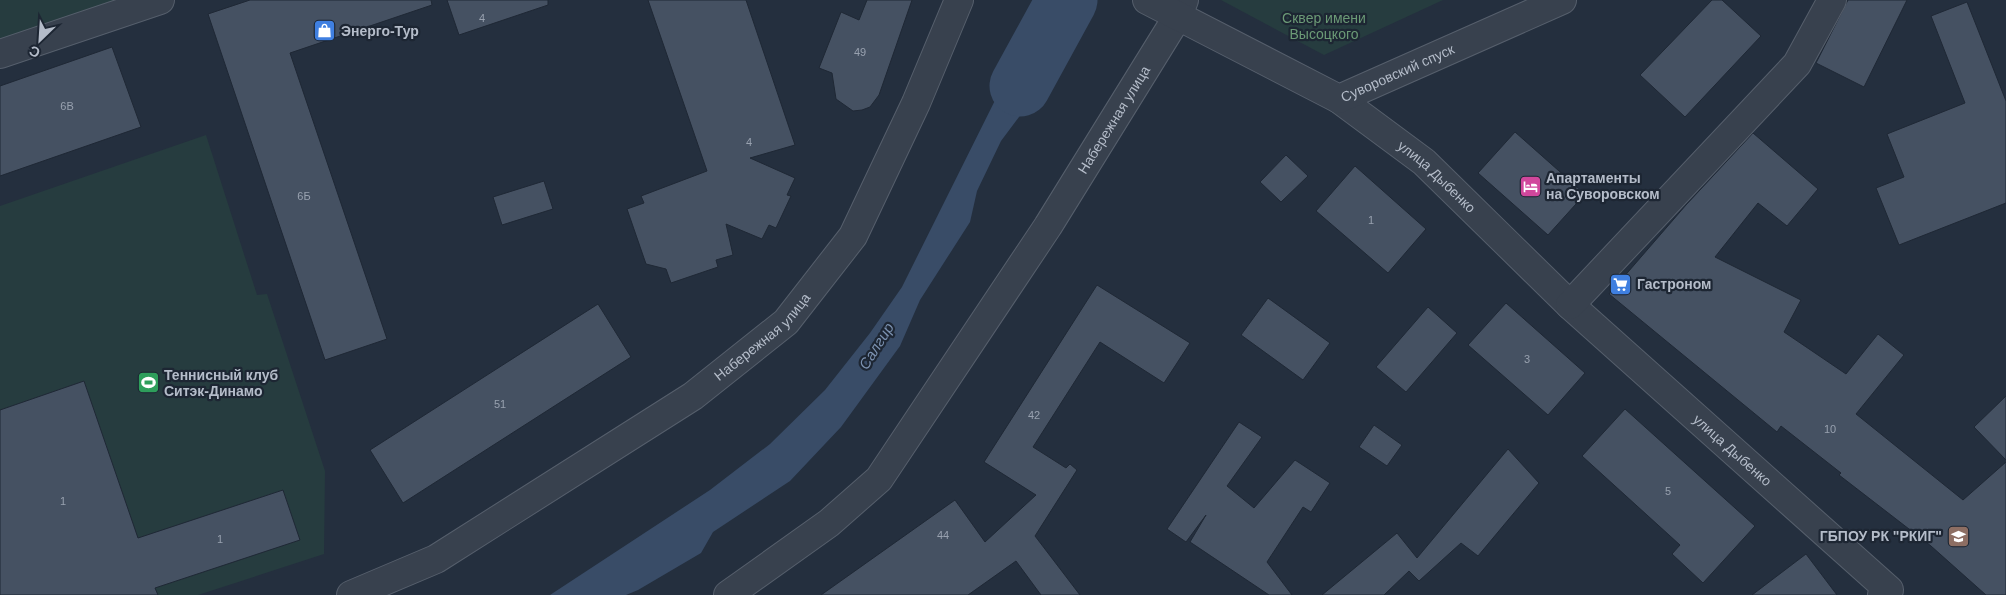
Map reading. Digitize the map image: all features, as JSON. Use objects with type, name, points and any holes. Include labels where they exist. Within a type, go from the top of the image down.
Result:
[{"type":"street","points":[[0,54],[160,0]]},
{"type":"street","name":"Набережная улица","points":[[351,595],[436,559],[693,396],[786,322],[853,236],[916,103],[959,0]]},
{"type":"street","name":"Суворовский спуск","points":[[1166,5],[1339,99],[1562,0]]},
{"type":"street","points":[[1570,305],[1797,64],[1832,0]]},
{"type":"street","name":"Набережная улица","points":[[728,595],[829,523],[879,479],[1048,226],[1166,5]]},
{"type":"street","name":"улица Дыбенко","points":[[1339,99],[1424,162],[1570,305],[1889,590],[1882,595]]},
{"type":"green space","points":[[0,0],[118,0],[0,40]]},
{"type":"green space","name":"Сквер имени Высоцкого","points":[[1221,0],[1443,0],[1324,55]]},
{"type":"green space","name":"Теннисный клуб Ситэк-Динамо","points":[[206,135],[257,295],[267,294],[325,471],[324,554],[198,595],[0,595],[0,206]]},
{"type":"water","points":[[1044,2],[1086,24],[1063,41],[1019,117],[1001,141],[977,191],[970,222],[920,300],[900,346],[841,427],[790,481],[713,532],[701,553],[638,590],[626,595],[550,595],[710,490],[770,444],[825,390],[870,333],[902,287]]},
{"type":"pier","points":[[1045,0],[1087,21],[1088,24],[1042,1]]},
{"type":"building","points":[[250,0],[431,0],[432,5],[290,53],[387,339],[325,360],[208,14]]},
{"type":"building","points":[[447,0],[548,0],[548,5],[459,35]]},
{"type":"building","points":[[648,0],[746,0],[795,145],[750,158],[795,178],[787,195],[791,196],[776,228],[769,225],[762,239],[726,224],[733,255],[716,260],[718,267],[671,283],[666,269],[646,264],[627,209],[644,203],[641,196],[707,171]]},
{"type":"building","points":[[867,0],[912,0],[879,95],[870,107],[853,111],[836,99],[832,73],[819,68],[841,12],[859,20]]},
{"type":"building","points":[[1712,0],[1722,0],[1761,36],[1685,117],[1640,75]]},
{"type":"building","points":[[1848,0],[1907,0],[1864,87],[1816,63]]},
{"type":"building","points":[[1967,2],[2006,101],[2006,203],[1899,245],[1876,188],[1904,177],[1887,134],[1965,103],[1931,16]]},
{"type":"building","points":[[112,47],[141,127],[0,176],[0,86]]},
{"type":"building","points":[[1515,132],[1585,194],[1548,235],[1478,173]]},
{"type":"building","points":[[1753,133],[1818,189],[1787,226],[1758,203],[1715,257],[1801,300],[1784,332],[1846,374],[1878,334],[1904,355],[1856,414],[1963,500],[2006,462],[2006,595],[1986,595],[1931,546],[1839,475],[1841,473],[1781,426],[1777,432],[1609,294],[1686,205]]},
{"type":"building","points":[[1286,155],[1308,176],[1281,202],[1260,182]]},
{"type":"building","points":[[1355,166],[1426,229],[1388,273],[1316,211]]},
{"type":"building","points":[[544,181],[553,209],[502,225],[493,197]]},
{"type":"building","points":[[1097,285],[1190,343],[1164,383],[1100,342],[1033,447],[1066,468],[1070,464],[1077,470],[1035,536],[1080,595],[1041,595],[1016,561],[968,595],[821,595],[955,500],[985,542],[1036,495],[984,462]]},
{"type":"building","points":[[1268,298],[1330,343],[1303,380],[1241,335]]},
{"type":"building","points":[[1506,303],[1585,373],[1548,415],[1468,345]]},
{"type":"building","points":[[598,304],[631,357],[403,503],[370,450]]},
{"type":"building","points":[[1428,307],[1457,333],[1406,392],[1376,367]]},
{"type":"building","points":[[84,381],[138,538],[283,490],[300,540],[155,588],[158,595],[0,595],[0,410]]},
{"type":"building","points":[[2006,396],[2006,460],[1974,427]]},
{"type":"building","points":[[1625,409],[1755,526],[1703,583],[1672,554],[1680,545],[1582,456]]},
{"type":"building","points":[[1239,422],[1262,437],[1227,486],[1254,508],[1295,460],[1330,483],[1311,512],[1303,507],[1267,562],[1292,595],[1269,595],[1190,542],[1206,515],[1186,542],[1167,529]]},
{"type":"building","points":[[1374,425],[1402,445],[1387,466],[1359,447]]},
{"type":"building","points":[[1508,449],[1539,483],[1478,556],[1461,543],[1419,581],[1409,571],[1384,595],[1322,595],[1397,533],[1417,558]]},
{"type":"building","points":[[1806,554],[1837,595],[1752,595]]},
{"type":"waterway","name":"Салгир","points":[[1020,86],[1067,0]]},
{"type":"place","name":"Энерго-Тур","points":[[325,31]]},
{"type":"place","name":"Апартаменты на Суворовском","points":[[1530,186]]},
{"type":"place","name":"Гастроном","points":[[1621,284]]},
{"type":"place","name":"Теннисный клуб Ситэк-Динамо","points":[[148,383]]},
{"type":"place","name":"ГБПОУ РК \"РКИГ\"","points":[[1958,536]]}]
